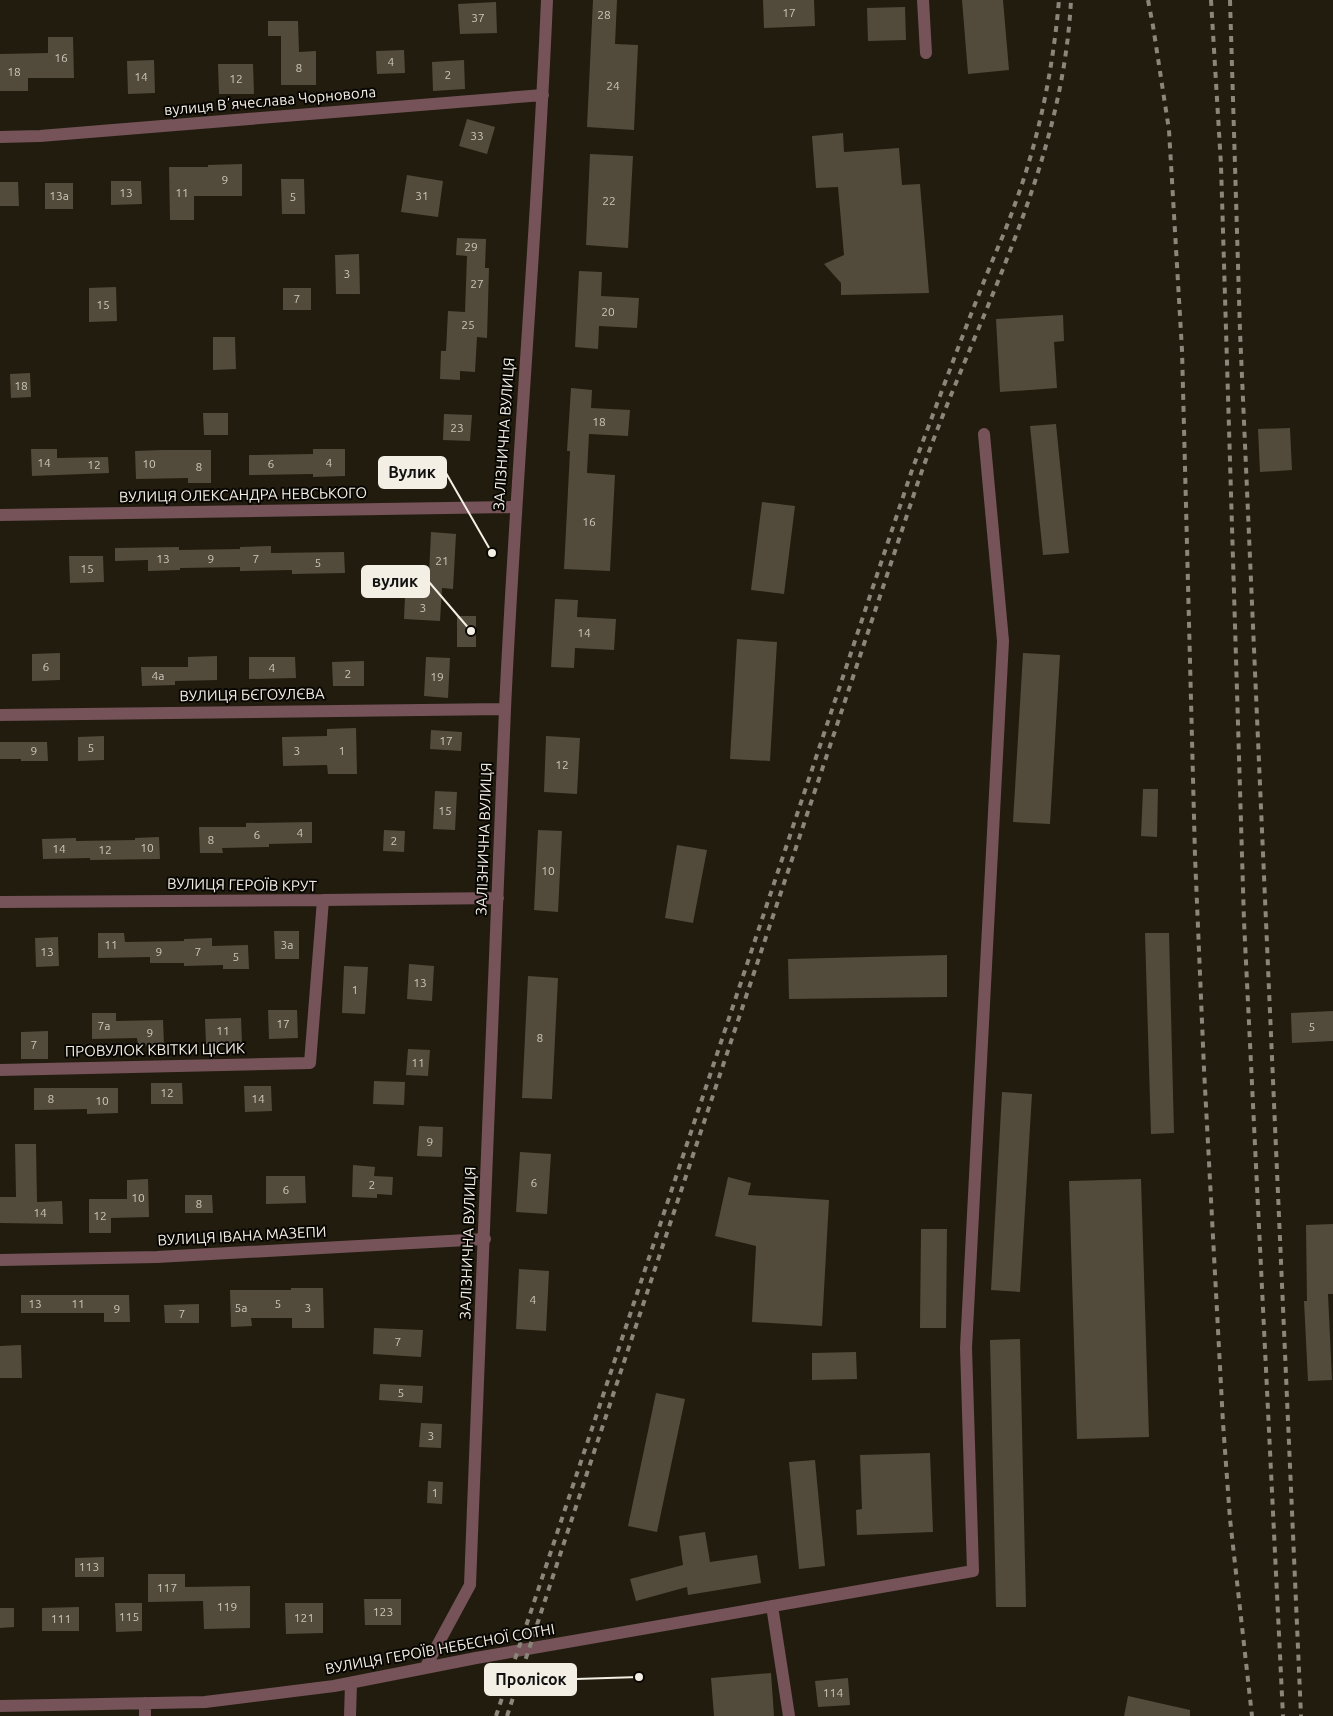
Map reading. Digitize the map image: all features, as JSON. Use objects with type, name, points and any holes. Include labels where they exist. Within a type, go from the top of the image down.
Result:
[{"type":"street","name":"ЗАЛІЗНИЧНА ВУЛИЦЯ","points":[[426,1668],[470,1585],[505,709],[543,95],[547,0]]},
{"type":"street","points":[[923,0],[926,52]]},
{"type":"street","name":"вулиця Вʼячеслава Чорновола","points":[[0,137],[50,135],[543,95]]},
{"type":"street","name":"ВУЛИЦЯ ГЕРОЇВ НЕБЕСНОЇ СОТНІ","points":[[0,1706],[145,1710],[351,1683],[476,1658],[973,1571],[966,1348],[1003,641],[984,434]]},
{"type":"street","name":"ВУЛИЦЯ ОЛЕКСАНДРА НЕВСЬКОГО","points":[[0,515],[516,507]]},
{"type":"street","name":"ВУЛИЦЯ БЄГОУЛЄВА","points":[[0,714],[505,709]]},
{"type":"street","points":[[323,900],[498,898]]},
{"type":"street","name":"ВУЛИЦЯ ГЕРОЇВ КРУТ","points":[[0,902],[323,900],[310,1063]]},
{"type":"street","name":"ПРОВУЛОК КВІТКИ ЦІСИК","points":[[0,1070],[310,1063]]},
{"type":"street","name":"ВУЛИЦЯ ІВАНА МАЗЕПИ","points":[[0,1260],[158,1257],[485,1239]]},
{"type":"street","points":[[772,1606],[789,1716]]},
{"type":"street","points":[[350,1716],[351,1683]]},
{"type":"building","points":[[593,0],[617,0],[615,44],[638,45],[634,130],[587,127]]},
{"type":"building","points":[[763,0],[814,0],[815,26],[764,28]]},
{"type":"building","points":[[962,0],[1003,0],[1009,70],[968,74]]},
{"type":"building","points":[[496,2],[497,33],[460,34],[458,4]]},
{"type":"building","points":[[905,7],[906,40],[868,41],[867,8]]},
{"type":"building","points":[[268,21],[298,21],[299,52],[316,51],[316,85],[281,85],[281,36],[268,36]]},
{"type":"building","points":[[48,37],[73,37],[74,78],[28,78],[28,91],[0,91],[0,54],[48,53]]},
{"type":"building","points":[[404,50],[405,73],[377,74],[376,51]]},
{"type":"building","points":[[154,60],[155,93],[128,94],[127,61]]},
{"type":"building","points":[[464,60],[465,89],[433,91],[432,62]]},
{"type":"building","points":[[218,64],[253,64],[254,94],[219,94]]},
{"type":"building","points":[[467,119],[495,127],[487,154],[459,146]]},
{"type":"building","points":[[843,133],[844,152],[899,148],[902,185],[920,184],[929,293],[841,295],[841,283],[824,264],[844,255],[838,187],[816,188],[812,136]]},
{"type":"building","points":[[590,154],[633,156],[628,248],[586,245]]},
{"type":"building","points":[[242,164],[242,196],[194,196],[194,220],[170,220],[169,167],[208,167],[208,165]]},
{"type":"building","points":[[407,175],[443,181],[438,217],[401,212]]},
{"type":"building","points":[[281,179],[304,179],[305,214],[282,214]]},
{"type":"building","points":[[111,181],[141,181],[142,204],[111,205]]},
{"type":"building","points":[[0,182],[18,182],[19,206],[0,206]]},
{"type":"building","points":[[45,183],[73,183],[73,209],[45,209]]},
{"type":"building","points":[[457,238],[486,239],[485,268],[489,268],[487,338],[477,337],[475,372],[460,371],[460,380],[440,379],[441,351],[446,351],[448,311],[465,312],[467,256],[456,255]]},
{"type":"building","points":[[359,254],[360,294],[336,294],[335,255]]},
{"type":"building","points":[[579,271],[602,272],[601,296],[639,298],[637,328],[599,326],[598,349],[575,347]]},
{"type":"building","points":[[116,287],[117,321],[89,322],[89,288]]},
{"type":"building","points":[[283,288],[311,288],[311,310],[283,310]]},
{"type":"building","points":[[1063,315],[1064,341],[1054,342],[1057,388],[1000,392],[996,319]]},
{"type":"building","points":[[213,337],[235,337],[236,369],[213,370]]},
{"type":"building","points":[[30,373],[31,397],[11,398],[10,374]]},
{"type":"building","points":[[571,388],[592,390],[591,408],[630,410],[628,436],[589,434],[587,473],[615,475],[610,571],[564,569],[570,451],[567,451]]},
{"type":"building","points":[[203,413],[228,413],[228,435],[204,435]]},
{"type":"building","points":[[444,414],[472,415],[470,441],[443,440]]},
{"type":"building","points":[[1056,424],[1069,553],[1043,555],[1030,426]]},
{"type":"building","points":[[1290,428],[1292,470],[1260,472],[1258,429]]},
{"type":"building","points":[[31,449],[57,449],[57,458],[108,457],[109,473],[32,476]]},
{"type":"building","points":[[313,449],[345,449],[345,476],[313,477],[313,474],[249,475],[249,455],[313,454]]},
{"type":"building","points":[[211,450],[211,483],[188,483],[188,478],[136,479],[135,451]]},
{"type":"building","points":[[762,502],[795,506],[784,594],[751,590]]},
{"type":"building","points":[[431,532],[456,534],[453,589],[442,588],[440,621],[404,619],[405,596],[428,597]]},
{"type":"building","points":[[271,546],[271,553],[344,552],[345,573],[292,574],[292,570],[240,571],[240,567],[180,568],[180,570],[148,571],[148,560],[115,561],[115,548],[179,547],[179,550],[240,549],[240,547]]},
{"type":"building","points":[[69,556],[103,556],[104,582],[70,583]]},
{"type":"building","points":[[555,599],[578,600],[577,617],[616,619],[614,650],[575,648],[574,668],[551,667]]},
{"type":"building","points":[[457,616],[476,616],[476,647],[457,647]]},
{"type":"building","points":[[737,639],[777,642],[770,761],[730,759]]},
{"type":"building","points":[[60,653],[60,680],[32,681],[32,654]]},
{"type":"building","points":[[1023,653],[1060,655],[1050,824],[1013,822]]},
{"type":"building","points":[[217,656],[217,680],[175,681],[175,685],[142,686],[141,667],[188,667],[188,657]]},
{"type":"building","points":[[249,657],[295,657],[296,678],[249,679]]},
{"type":"building","points":[[426,657],[450,658],[448,698],[424,696]]},
{"type":"building","points":[[364,661],[364,686],[333,686],[332,662]]},
{"type":"building","points":[[356,728],[357,774],[328,774],[327,765],[283,766],[282,737],[327,736],[327,729]]},
{"type":"building","points":[[431,730],[462,732],[461,751],[430,749]]},
{"type":"building","points":[[104,736],[104,760],[78,761],[78,737]]},
{"type":"building","points":[[546,736],[580,738],[577,794],[544,792]]},
{"type":"building","points":[[0,742],[47,742],[48,761],[0,759]]},
{"type":"building","points":[[1143,789],[1158,789],[1157,837],[1141,836]]},
{"type":"building","points":[[435,791],[457,792],[455,830],[433,829]]},
{"type":"building","points":[[312,822],[312,843],[269,844],[269,847],[222,848],[223,853],[200,853],[199,827],[246,827],[246,823]]},
{"type":"building","points":[[384,830],[405,831],[404,852],[383,851]]},
{"type":"building","points":[[538,830],[562,831],[558,912],[534,910]]},
{"type":"building","points":[[159,837],[160,859],[43,859],[42,839],[76,838],[76,841],[135,840],[135,838]]},
{"type":"building","points":[[677,845],[707,850],[693,923],[665,918]]},
{"type":"building","points":[[274,931],[299,931],[299,959],[275,959]]},
{"type":"building","points":[[98,933],[124,933],[125,942],[184,941],[184,939],[212,938],[212,946],[248,945],[249,969],[223,969],[223,965],[184,966],[184,963],[150,963],[150,957],[98,958]]},
{"type":"building","points":[[1145,933],[1169,933],[1174,1133],[1151,1134]]},
{"type":"building","points":[[58,937],[59,966],[36,967],[35,938]]},
{"type":"building","points":[[947,955],[947,997],[789,999],[788,959]]},
{"type":"building","points":[[409,964],[434,966],[432,1001],[407,999]]},
{"type":"building","points":[[344,966],[368,967],[365,1014],[342,1013]]},
{"type":"building","points":[[528,976],[558,978],[552,1099],[522,1098]]},
{"type":"building","points":[[268,1010],[297,1010],[298,1038],[269,1039]]},
{"type":"building","points":[[1333,1011],[1333,1041],[1292,1043],[1291,1013]]},
{"type":"building","points":[[92,1013],[116,1013],[116,1021],[163,1020],[164,1045],[138,1046],[137,1038],[92,1039]]},
{"type":"building","points":[[241,1018],[242,1044],[206,1044],[205,1019]]},
{"type":"building","points":[[48,1031],[48,1059],[21,1059],[21,1032]]},
{"type":"building","points":[[408,1049],[430,1050],[428,1076],[406,1075]]},
{"type":"building","points":[[374,1081],[405,1082],[404,1105],[373,1104]]},
{"type":"building","points":[[151,1083],[182,1083],[183,1104],[151,1104]]},
{"type":"building","points":[[244,1086],[271,1086],[272,1111],[245,1112]]},
{"type":"building","points":[[34,1088],[118,1088],[118,1113],[87,1114],[87,1109],[34,1110]]},
{"type":"building","points":[[1002,1092],[1032,1094],[1020,1292],[991,1290]]},
{"type":"building","points":[[419,1126],[443,1127],[442,1157],[417,1156]]},
{"type":"building","points":[[15,1144],[36,1144],[37,1202],[62,1201],[63,1224],[0,1223],[0,1197],[16,1197]]},
{"type":"building","points":[[520,1152],[551,1154],[547,1214],[516,1212]]},
{"type":"building","points":[[353,1165],[375,1167],[374,1176],[393,1177],[392,1195],[377,1194],[377,1198],[352,1197]]},
{"type":"building","points":[[266,1176],[305,1176],[306,1203],[266,1204]]},
{"type":"building","points":[[728,1177],[751,1183],[748,1195],[829,1200],[822,1326],[752,1322],[756,1246],[715,1236]]},
{"type":"building","points":[[148,1179],[149,1217],[111,1218],[111,1233],[89,1233],[89,1199],[127,1199],[127,1180]]},
{"type":"building","points":[[1141,1179],[1149,1437],[1077,1439],[1069,1181]]},
{"type":"building","points":[[185,1195],[212,1195],[213,1213],[185,1213]]},
{"type":"building","points":[[1333,1224],[1333,1294],[1328,1294],[1332,1380],[1308,1381],[1304,1301],[1307,1301],[1306,1225]]},
{"type":"building","points":[[921,1229],[947,1229],[946,1328],[920,1328]]},
{"type":"building","points":[[519,1269],[549,1271],[546,1331],[516,1329]]},
{"type":"building","points":[[291,1288],[323,1288],[324,1328],[292,1328],[292,1318],[251,1318],[252,1326],[231,1327],[230,1290],[291,1290]]},
{"type":"building","points":[[21,1295],[129,1295],[130,1322],[104,1322],[104,1313],[21,1313]]},
{"type":"building","points":[[199,1304],[199,1323],[165,1323],[164,1305]]},
{"type":"building","points":[[374,1328],[423,1330],[421,1357],[373,1354]]},
{"type":"building","points":[[1020,1339],[1026,1607],[996,1607],[990,1340]]},
{"type":"building","points":[[21,1345],[22,1378],[0,1378],[0,1346]]},
{"type":"building","points":[[856,1352],[857,1379],[812,1380],[812,1353]]},
{"type":"building","points":[[380,1384],[423,1386],[422,1403],[379,1400]]},
{"type":"building","points":[[656,1393],[685,1399],[657,1532],[628,1526]]},
{"type":"building","points":[[421,1423],[442,1424],[441,1448],[419,1447]]},
{"type":"building","points":[[930,1453],[933,1532],[857,1535],[856,1510],[862,1509],[860,1455]]},
{"type":"building","points":[[815,1460],[825,1566],[799,1569],[789,1462]]},
{"type":"building","points":[[428,1481],[443,1482],[442,1504],[427,1503]]},
{"type":"building","points":[[705,1532],[710,1562],[757,1555],[761,1583],[688,1595],[687,1587],[636,1601],[630,1579],[683,1565],[679,1536]]},
{"type":"building","points":[[104,1557],[104,1577],[75,1577],[75,1558]]},
{"type":"building","points":[[148,1574],[185,1574],[185,1587],[250,1586],[250,1628],[204,1629],[203,1601],[148,1602]]},
{"type":"building","points":[[364,1599],[401,1599],[401,1625],[365,1625]]},
{"type":"building","points":[[115,1603],[142,1603],[142,1631],[116,1632]]},
{"type":"building","points":[[285,1603],[323,1603],[323,1633],[286,1634]]},
{"type":"building","points":[[79,1607],[79,1631],[42,1631],[42,1608]]},
{"type":"building","points":[[0,1608],[14,1608],[14,1627],[0,1628]]},
{"type":"building","points":[[771,1673],[774,1716],[714,1716],[711,1678]]},
{"type":"building","points":[[848,1678],[850,1705],[818,1707],[815,1681]]},
{"type":"building","points":[[1128,1696],[1190,1710],[1190,1716],[1124,1716]]},
{"type":"railway","points":[[496,1716],[912,470],[1024,179],[1044,104],[1059,0]]},
{"type":"railway","points":[[507,1716],[915,491],[937,430],[1010,250],[1032,190],[1051,128],[1064,65],[1071,0]]},
{"type":"railway","points":[[1148,0],[1169,130],[1182,350],[1195,856],[1204,1069],[1230,1519],[1252,1716]]},
{"type":"railway","points":[[1211,0],[1221,165],[1244,921],[1283,1716]]},
{"type":"railway","points":[[1230,0],[1240,331],[1301,1716]]},
{"type":"place","name":"Вулик","points":[[492,553]]},
{"type":"place","name":"вулик","points":[[471,631]]},
{"type":"place","name":"Пролісок","points":[[639,1677]]}]
